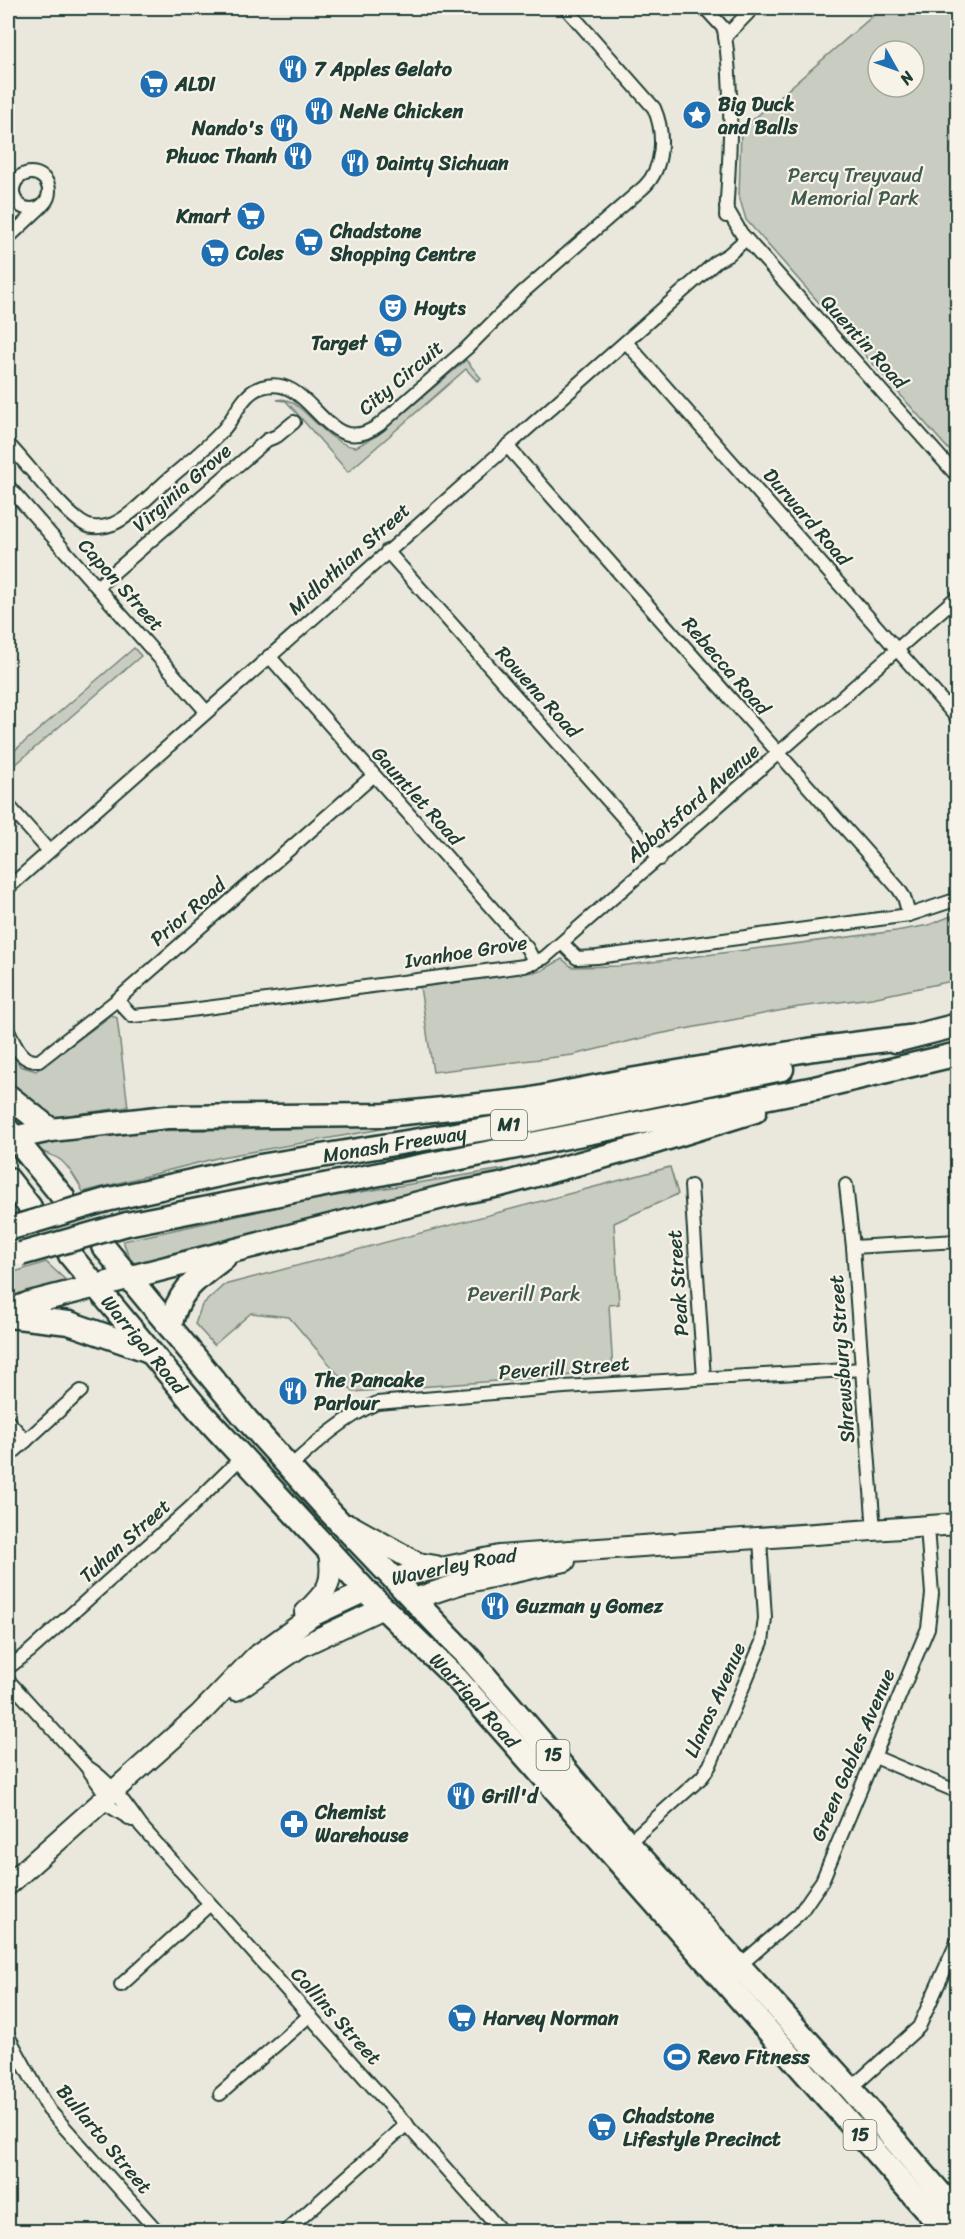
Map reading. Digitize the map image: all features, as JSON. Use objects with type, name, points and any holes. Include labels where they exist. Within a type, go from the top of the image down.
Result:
[{"type":"highway","name":"Monash Freeway","points":[[8,1229],[106,1200],[260,1166],[597,1108],[786,1068],[957,1025]]},
{"type":"highway","points":[[10,1136],[167,1117],[334,1117],[495,1104],[814,1049],[909,1037]]},
{"type":"highway","name":"Monash Freeway","points":[[14,1256],[127,1224],[815,1088],[957,1054]]},
{"type":"highway","points":[[8,1314],[30,1303],[97,1288],[639,1147],[730,1120],[815,1088]]},
{"type":"highway","points":[[8,1096],[51,1130]]},
{"type":"highway","points":[[10,1136],[63,1197]]},
{"type":"highway","points":[[8,1179],[30,1207]]},
{"type":"highway","name":"Warrigal Road","points":[[103,1246],[170,1328],[290,1467],[473,1662],[628,1843],[851,2089],[957,2214]]},
{"type":"highway","points":[[170,1328],[174,1308],[182,1294],[192,1283],[231,1252]]},
{"type":"highway","name":"Warrigal Road","points":[[70,1255],[197,1408],[366,1591],[458,1680],[946,2232]]},
{"type":"highway","points":[[8,1314],[69,1323],[143,1343],[142,1321],[154,1308]]},
{"type":"highway","name":"Waverley Road","points":[[366,1591],[393,1578]]},
{"type":"highway","name":"Waverley Road","points":[[383,1608],[414,1599]]},
{"type":"main road","points":[[328,1510],[377,1542],[418,1563],[437,1566]]},
{"type":"main road","name":"Waverley Road","points":[[393,1578],[437,1566],[499,1556],[957,1524]]},
{"type":"main road","name":"Waverley Road","points":[[414,1599],[459,1584],[611,1548]]},
{"type":"main road","points":[[284,1634],[330,1585],[332,1568],[329,1551]]},
{"type":"main road","name":"Waverley Road","points":[[8,1885],[199,1715],[233,1677],[284,1634],[328,1608],[366,1591]]},
{"type":"main road","name":"Waverley Road","points":[[199,1715],[300,1647],[383,1608]]},
{"type":"street","name":"City Circuit","points":[[8,444],[78,520],[96,527],[113,524],[135,508],[215,438],[248,396],[259,388],[274,385],[291,391],[310,403],[334,428],[346,434],[364,434],[379,424],[467,348],[523,292],[644,188],[658,170],[660,129],[654,108],[567,8]]},
{"type":"street","points":[[705,8],[726,33],[738,15],[751,9]]},
{"type":"street","name":"Quentin Road","points":[[726,33],[732,38],[729,57],[731,132],[726,207],[743,236],[957,477]]},
{"type":"street","points":[[8,238],[42,206],[49,195],[50,189],[40,175],[33,173],[22,176],[16,181],[10,196],[23,207],[30,209],[42,206]]},
{"type":"street","name":"Midlothian Street","points":[[8,888],[205,710],[717,261],[723,250],[743,236]]},
{"type":"street","name":"Durward Road","points":[[626,342],[957,719]]},
{"type":"street","name":"Virginia Grove","points":[[97,587],[267,440],[277,436],[294,422]]},
{"type":"street","name":"Rebecca Road","points":[[507,446],[898,888],[904,897],[909,915]]},
{"type":"street","name":"Capon Street","points":[[8,486],[205,710]]},
{"type":"street","name":"Rowena Road","points":[[387,551],[660,859]]},
{"type":"street","name":"Abbotsford Avenue","points":[[563,944],[957,596]]},
{"type":"street","name":"Gauntlet Road","points":[[269,656],[527,948],[535,963]]},
{"type":"street","name":"Prior Road","points":[[8,1031],[22,1057],[31,1062],[39,1061],[117,1000],[373,776]]},
{"type":"street","points":[[8,805],[48,850]]},
{"type":"street","points":[[563,944],[577,958],[597,957],[909,915],[957,899]]},
{"type":"street","name":"Ivanhoe Grove","points":[[117,1000],[132,1016],[168,1013],[535,963],[563,944]]},
{"type":"street","name":"Shrewsbury Street","points":[[846,1185],[863,1369],[874,1531]]},
{"type":"street","name":"Peak Street","points":[[691,1186],[704,1378]]},
{"type":"street","points":[[853,1247],[957,1241]]},
{"type":"street","name":"Peverill Street","points":[[290,1467],[360,1411],[377,1403],[704,1378],[863,1369]]},
{"type":"street","points":[[8,1457],[81,1391]]},
{"type":"street","points":[[8,1420],[26,1441]]},
{"type":"street","name":"Tuhan Street","points":[[8,1668],[190,1508],[242,1457]]},
{"type":"street","name":"Green Gables Avenue","points":[[739,1966],[810,1901],[822,1881],[928,1628],[932,1594],[927,1527]]},
{"type":"street","name":"Llanos Avenue","points":[[628,1843],[702,1777],[710,1765],[762,1642],[765,1618],[760,1539]]},
{"type":"street","name":"Tuhan Street","points":[[8,1675],[20,1666],[30,1651]]},
{"type":"street","name":"Collins Street","points":[[8,1680],[86,1766],[99,1775],[107,1796],[141,1827],[502,2232]]},
{"type":"street","points":[[874,1757],[957,1792]]},
{"type":"street","points":[[121,1985],[210,1904]]},
{"type":"street","points":[[833,2104],[919,2027],[957,1940]]},
{"type":"street","points":[[220,2094],[310,2015]]},
{"type":"street","name":"Bullarto Street","points":[[8,2036],[49,2110],[158,2232]]},
{"type":"street","points":[[285,2232],[406,2124]]},
{"type":"green space","name":"Percy Treyvaud Memorial Park","points":[[882,8],[957,8],[957,459],[746,220],[739,196],[741,130]]},
{"type":"green space","points":[[466,360],[481,378],[477,381],[466,369],[348,472],[286,401],[277,400],[285,400],[294,404],[333,438],[356,447],[378,435]]},
{"type":"green space","points":[[134,648],[141,656],[8,771],[8,756]]},
{"type":"green space","points":[[951,916],[957,937],[957,980],[872,998],[799,1007],[659,1034],[573,1055],[433,1072],[420,987],[541,971],[562,959],[572,967],[620,966],[896,931],[929,925]]},
{"type":"green space","points":[[112,1015],[117,1018],[128,1107],[55,1117],[41,1115],[8,1086],[8,1044],[20,1066],[36,1071]]},
{"type":"green space","points":[[434,1120],[221,1157],[83,1192],[66,1165],[43,1152],[36,1142],[126,1131],[291,1129]]},
{"type":"green space","name":"Peverill Park","points":[[670,1167],[678,1194],[614,1223],[619,1304],[609,1305],[613,1372],[353,1392],[289,1317],[251,1313],[214,1345],[195,1324],[202,1305],[224,1285]]},
{"type":"green space","points":[[504,1169],[503,1175],[350,1208],[168,1254],[138,1267],[130,1259],[123,1241],[311,1200]]},
{"type":"green space","points":[[46,1262],[70,1284],[8,1301],[8,1274]]},
{"type":"place","name":"7 Apples Gelato","points":[[293,69]]},
{"type":"place","name":"ALDI","points":[[154,84]]},
{"type":"place","name":"NeNe Chicken","points":[[319,111]]},
{"type":"place","name":"Big Duck and Balls","points":[[697,115]]},
{"type":"place","name":"Nando's","points":[[284,128]]},
{"type":"place","name":"Phuoc Thanh","points":[[298,156]]},
{"type":"place","name":"Dainty Sichuan","points":[[355,163]]},
{"type":"place","name":"Kmart","points":[[251,216]]},
{"type":"place","name":"Chadstone Shopping Centre","points":[[309,242]]},
{"type":"place","name":"Coles","points":[[215,253]]},
{"type":"place","name":"Hoyts","points":[[393,308]]},
{"type":"place","name":"Target","points":[[388,343]]},
{"type":"place","name":"The Pancake Parlour","points":[[293,1391]]},
{"type":"place","name":"Guzman y Gomez","points":[[495,1606]]},
{"type":"place","name":"Grill'd","points":[[461,1796]]},
{"type":"place","name":"Chemist Warehouse","points":[[294,1824]]},
{"type":"place","name":"Harvey Norman","points":[[462,2018]]},
{"type":"place","name":"Revo Fitness","points":[[677,2057]]},
{"type":"place","name":"Chadstone Lifestyle Precinct","points":[[602,2127]]}]
